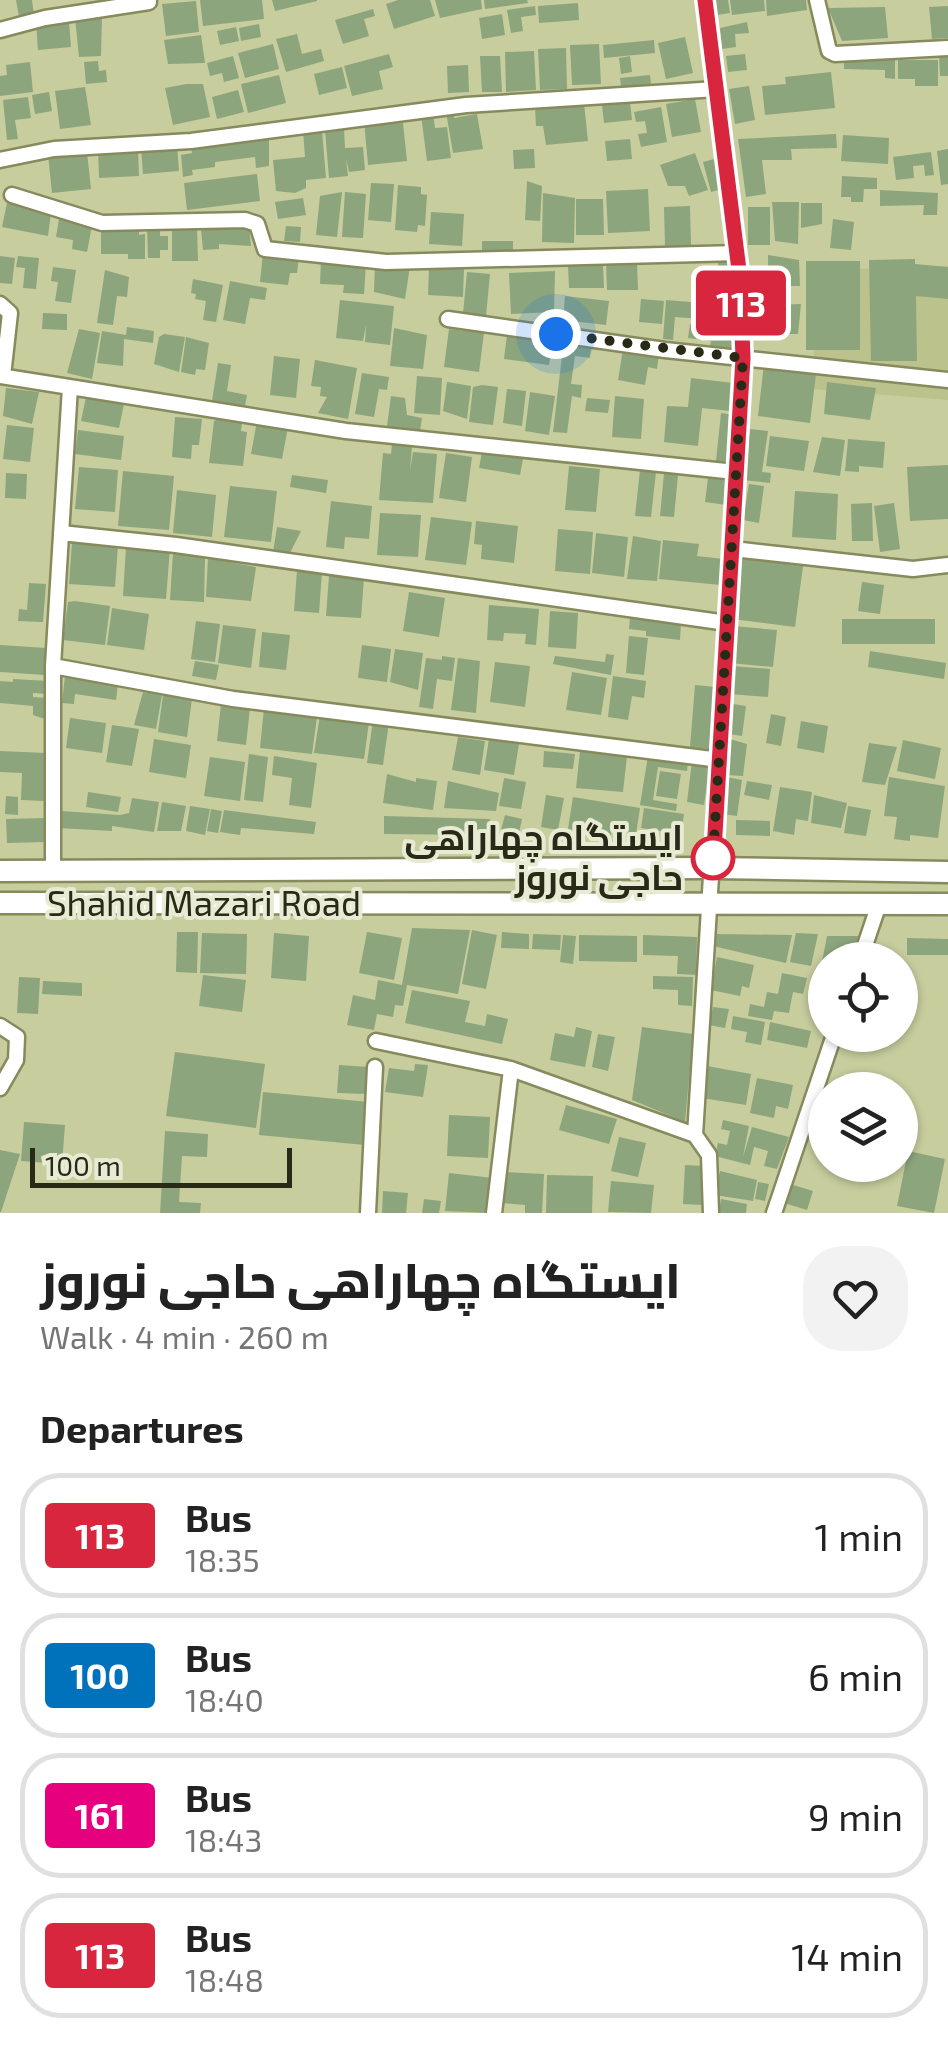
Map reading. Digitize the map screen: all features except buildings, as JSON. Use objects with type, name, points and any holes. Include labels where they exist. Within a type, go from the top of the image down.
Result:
[{"type":"main road","points":[[0,871],[713,868],[948,872]]},
{"type":"main road","name":"Shahid Mazari Road","points":[[0,904],[948,904]]},
{"type":"street","points":[[695,1135],[743,358],[738,253],[705,0]]},
{"type":"street","points":[[817,0],[829,51],[835,54],[948,48]]},
{"type":"street","points":[[0,30],[45,18],[149,2]]},
{"type":"street","points":[[0,160],[54,149],[191,141],[449,106],[717,88]]},
{"type":"street","points":[[12,195],[102,223],[245,220],[257,224],[266,249],[386,262],[738,253]]},
{"type":"street","points":[[0,304],[10,313],[1,376],[346,431],[735,472]]},
{"type":"street","points":[[448,319],[948,380]]},
{"type":"street","points":[[53,872],[53,666],[70,387]]},
{"type":"street","points":[[61,533],[176,545],[726,623]]},
{"type":"street","points":[[733,549],[912,569],[948,564]]},
{"type":"street","points":[[53,666],[232,698],[720,760]]},
{"type":"street","points":[[866,942],[879,904]]},
{"type":"street","points":[[0,1026],[17,1037],[16,1060],[0,1088]]},
{"type":"street","points":[[376,1041],[511,1069],[695,1135],[709,1155],[711,1213]]},
{"type":"street","points":[[774,1213],[828,1052]]},
{"type":"street","points":[[368,1213],[375,1067]]},
{"type":"street","points":[[494,1213],[511,1069]]},
{"type":"shaded area","points":[[948,266],[948,400],[812,389],[818,270]]},
{"type":"bus line","name":"113","points":[[705,0],[740,278],[743,358],[713,868]]},
{"type":"place","name":"ایستگاه چهاراهی حاجی نوروز","points":[[713,858]]},
{"type":"route","points":[[556,334],[743,358],[713,858]]}]
